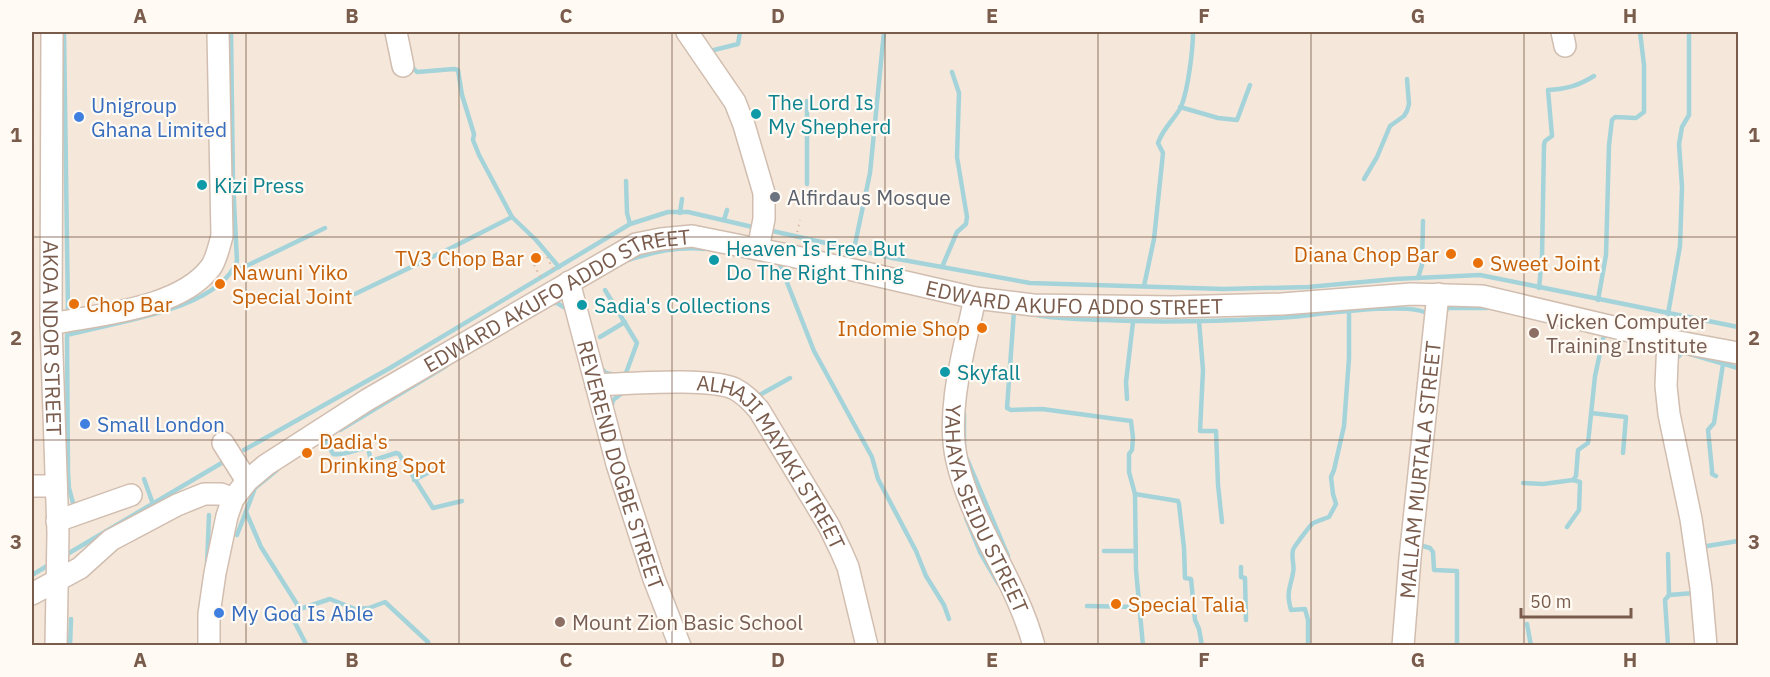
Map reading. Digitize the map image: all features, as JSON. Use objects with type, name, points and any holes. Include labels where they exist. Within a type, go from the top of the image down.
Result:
[{"type":"street","name":"AKOA NDOR STREET","points":[[52,32],[51,324],[58,580],[57,645]]},
{"type":"street","points":[[51,324],[132,308],[177,295],[197,282],[212,266],[222,236],[218,32]]},
{"type":"street","points":[[396,32],[403,66]]},
{"type":"street","points":[[687,32],[735,102],[741,117],[764,193],[761,234]]},
{"type":"street","name":"EDWARD AKUFO ADDO STREET","points":[[233,499],[247,481],[267,465],[367,400],[636,244],[661,238],[761,234],[975,298],[1033,305],[1172,307],[1282,304],[1411,294],[1482,296],[1668,340],[1738,353]]},
{"type":"street","name":"REVEREND DOGBE STREET","points":[[569,282],[639,534],[680,645]]},
{"type":"street","name":"MALLAM MURTALA STREET","points":[[1403,645],[1409,566],[1438,294]]},
{"type":"street","name":"YAHAYA SEIDU STREET","points":[[975,298],[954,408],[956,460],[976,515],[1022,612],[1034,645]]},
{"type":"street","points":[[1668,340],[1666,386],[1669,414],[1691,519],[1706,645]]},
{"type":"street","name":"ALHAJI MAYAKI STREET","points":[[596,385],[698,383],[733,387],[745,394],[759,410],[829,526],[848,567],[867,645]]},
{"type":"street","points":[[223,443],[247,481]]},
{"type":"street","points":[[32,486],[56,486]]},
{"type":"street","points":[[32,594],[80,568],[111,540],[177,505],[204,494],[221,494],[233,499],[215,573],[208,614],[209,645]]},
{"type":"street","points":[[57,527],[131,495]]},
{"type":"path","points":[[794,245],[800,220]]},
{"type":"path","points":[[546,257],[551,264]]},
{"type":"path","points":[[534,265],[538,272]]},
{"type":"shaded area","points":[[32,32],[1738,32],[1738,645],[32,645]]},
{"type":"waterway","points":[[64,32],[68,312],[72,311]]},
{"type":"waterway","points":[[73,503],[68,473],[67,335],[136,319],[187,303],[209,292],[226,278],[237,261],[233,182],[231,32]]},
{"type":"waterway","points":[[710,51],[738,44],[740,32]]},
{"type":"waterway","points":[[854,249],[870,173],[884,32]]},
{"type":"waterway","points":[[1144,286],[1154,239],[1163,153],[1158,143],[1184,100],[1190,70],[1193,32]]},
{"type":"waterway","points":[[1598,300],[1606,255],[1609,145],[1612,120],[1615,117],[1636,118],[1644,112],[1644,65],[1640,32]]},
{"type":"waterway","points":[[1668,314],[1680,246],[1682,187],[1679,144],[1682,127],[1689,115],[1689,32]]},
{"type":"waterway","points":[[410,65],[417,72],[458,70],[462,95],[474,134],[473,140],[479,155],[512,217],[559,267]]},
{"type":"waterway","points":[[942,267],[957,232],[966,224],[967,217],[957,157],[959,93],[952,72]]},
{"type":"waterway","points":[[1539,288],[1542,257],[1544,145],[1545,141],[1552,136],[1548,90],[1572,86],[1594,76]]},
{"type":"waterway","points":[[1364,179],[1377,157],[1390,126],[1407,111],[1409,104],[1407,79]]},
{"type":"waterway","points":[[1180,107],[1218,118],[1237,120],[1250,85]]},
{"type":"waterway","points":[[807,101],[807,184]]},
{"type":"waterway","points":[[626,181],[627,213],[630,224]]},
{"type":"waterway","points":[[680,213],[682,199]]},
{"type":"waterway","points":[[724,220],[727,210]]},
{"type":"waterway","points":[[244,450],[390,368],[630,224],[668,212],[688,212],[757,228]]},
{"type":"waterway","points":[[355,294],[512,217]]},
{"type":"waterway","points":[[1418,278],[1422,265],[1423,221]]},
{"type":"waterway","points":[[234,272],[325,228]]},
{"type":"waterway","points":[[768,230],[892,258],[1030,283],[1224,289],[1308,287],[1395,279],[1480,275],[1738,327]]},
{"type":"waterway","points":[[628,260],[666,250],[705,249]]},
{"type":"waterway","points":[[779,262],[814,351],[872,457],[878,479],[916,551],[926,576],[944,605],[949,619]]},
{"type":"waterway","points":[[605,290],[637,343],[626,373]]},
{"type":"waterway","points":[[551,303],[557,303],[567,309]]},
{"type":"waterway","points":[[1446,312],[1446,308],[1488,308]]},
{"type":"waterway","points":[[1036,315],[1078,319],[1151,321],[1244,320],[1386,309],[1421,311],[1429,315]]},
{"type":"waterway","points":[[1014,311],[1007,408],[1011,410],[1042,409],[1131,421],[1133,438],[1132,450],[1129,454],[1129,472],[1135,494],[1136,570],[1143,646]]},
{"type":"waterway","points":[[1308,646],[1308,620],[1305,609],[1291,610],[1289,599],[1293,550],[1310,526],[1329,517],[1336,504],[1331,477],[1344,426],[1349,358],[1349,312]]},
{"type":"waterway","points":[[1199,321],[1203,370],[1200,431],[1216,431],[1222,522]]},
{"type":"waterway","points":[[600,337],[625,322]]},
{"type":"waterway","points":[[1127,399],[1126,382],[1133,322]]},
{"type":"waterway","points":[[1523,483],[1543,484],[1573,480],[1576,476],[1578,450],[1588,443],[1595,376],[1604,335]]},
{"type":"waterway","points":[[1676,359],[1683,352],[1738,368]]},
{"type":"waterway","points":[[1716,476],[1712,474],[1708,430],[1714,423],[1723,364]]},
{"type":"waterway","points":[[340,430],[446,366]]},
{"type":"waterway","points":[[600,367],[606,373],[615,375]]},
{"type":"waterway","points":[[756,397],[790,378]]},
{"type":"waterway","points":[[611,409],[613,400],[625,391]]},
{"type":"waterway","points":[[1591,413],[1626,417],[1623,453]]},
{"type":"waterway","points":[[964,414],[964,448]]},
{"type":"waterway","points":[[325,439],[333,454],[368,448],[371,461],[399,454],[433,508],[462,501]]},
{"type":"waterway","points":[[967,459],[1008,556]]},
{"type":"waterway","points":[[64,556],[225,461]]},
{"type":"waterway","points":[[414,480],[439,467]]},
{"type":"waterway","points":[[237,535],[255,488],[277,470]]},
{"type":"waterway","points":[[144,479],[153,504]]},
{"type":"waterway","points":[[1567,527],[1579,510],[1580,482],[1573,480]]},
{"type":"waterway","points":[[1135,494],[1178,501],[1185,578],[1191,579],[1195,620],[1202,646]]},
{"type":"waterway","points":[[246,512],[261,547],[300,609]]},
{"type":"waterway","points":[[207,565],[209,515]]},
{"type":"waterway","points":[[966,518],[980,552],[998,583]]},
{"type":"waterway","points":[[1701,547],[1738,541]]},
{"type":"waterway","points":[[1419,545],[1430,548],[1433,552],[1434,570],[1457,571],[1457,646]]},
{"type":"waterway","points":[[1104,551],[1135,551]]},
{"type":"waterway","points":[[1668,554],[1669,595],[1665,600],[1668,646]]},
{"type":"waterway","points":[[32,575],[52,563]]},
{"type":"waterway","points":[[1241,567],[1241,577],[1245,578],[1246,620]]},
{"type":"waterway","points":[[1669,595],[1694,593]]},
{"type":"waterway","points":[[307,646],[293,619],[300,609],[330,599],[355,609],[369,608],[385,602],[428,642],[429,646]]},
{"type":"waterway","points":[[1087,606],[1140,607]]},
{"type":"waterway","points":[[70,646],[71,619]]},
{"type":"waterway","points":[[1527,624],[1531,646]]},
{"type":"place","name":"The Lord Is My Shepherd","points":[[756,114]]},
{"type":"place","name":"Unigroup Ghana Limited","points":[[79,117]]},
{"type":"place","name":"Kizi Press","points":[[202,185]]},
{"type":"place","name":"Alfirdaus Mosque","points":[[775,197]]},
{"type":"place","name":"Diana Chop Bar","points":[[1451,254]]},
{"type":"place","name":"TV3 Chop Bar","points":[[536,258]]},
{"type":"place","name":"Heaven Is Free But Do The Right Thing","points":[[714,260]]},
{"type":"place","name":"Sweet Joint","points":[[1478,263]]},
{"type":"place","name":"Nawuni Yiko Special Joint","points":[[220,284]]},
{"type":"place","name":"Chop Bar","points":[[74,304]]},
{"type":"place","name":"Sadia's Collections","points":[[582,305]]},
{"type":"place","name":"Indomie Shop","points":[[982,328]]},
{"type":"place","name":"Vicken Computer Training Institute","points":[[1534,333]]},
{"type":"place","name":"Skyfall","points":[[945,372]]},
{"type":"place","name":"Small London","points":[[85,424]]},
{"type":"place","name":"Dadia's Drinking Spot","points":[[307,453]]},
{"type":"place","name":"Special Talia","points":[[1116,604]]},
{"type":"place","name":"My God Is Able","points":[[219,613]]},
{"type":"place","name":"Mount Zion Basic School","points":[[560,622]]}]
